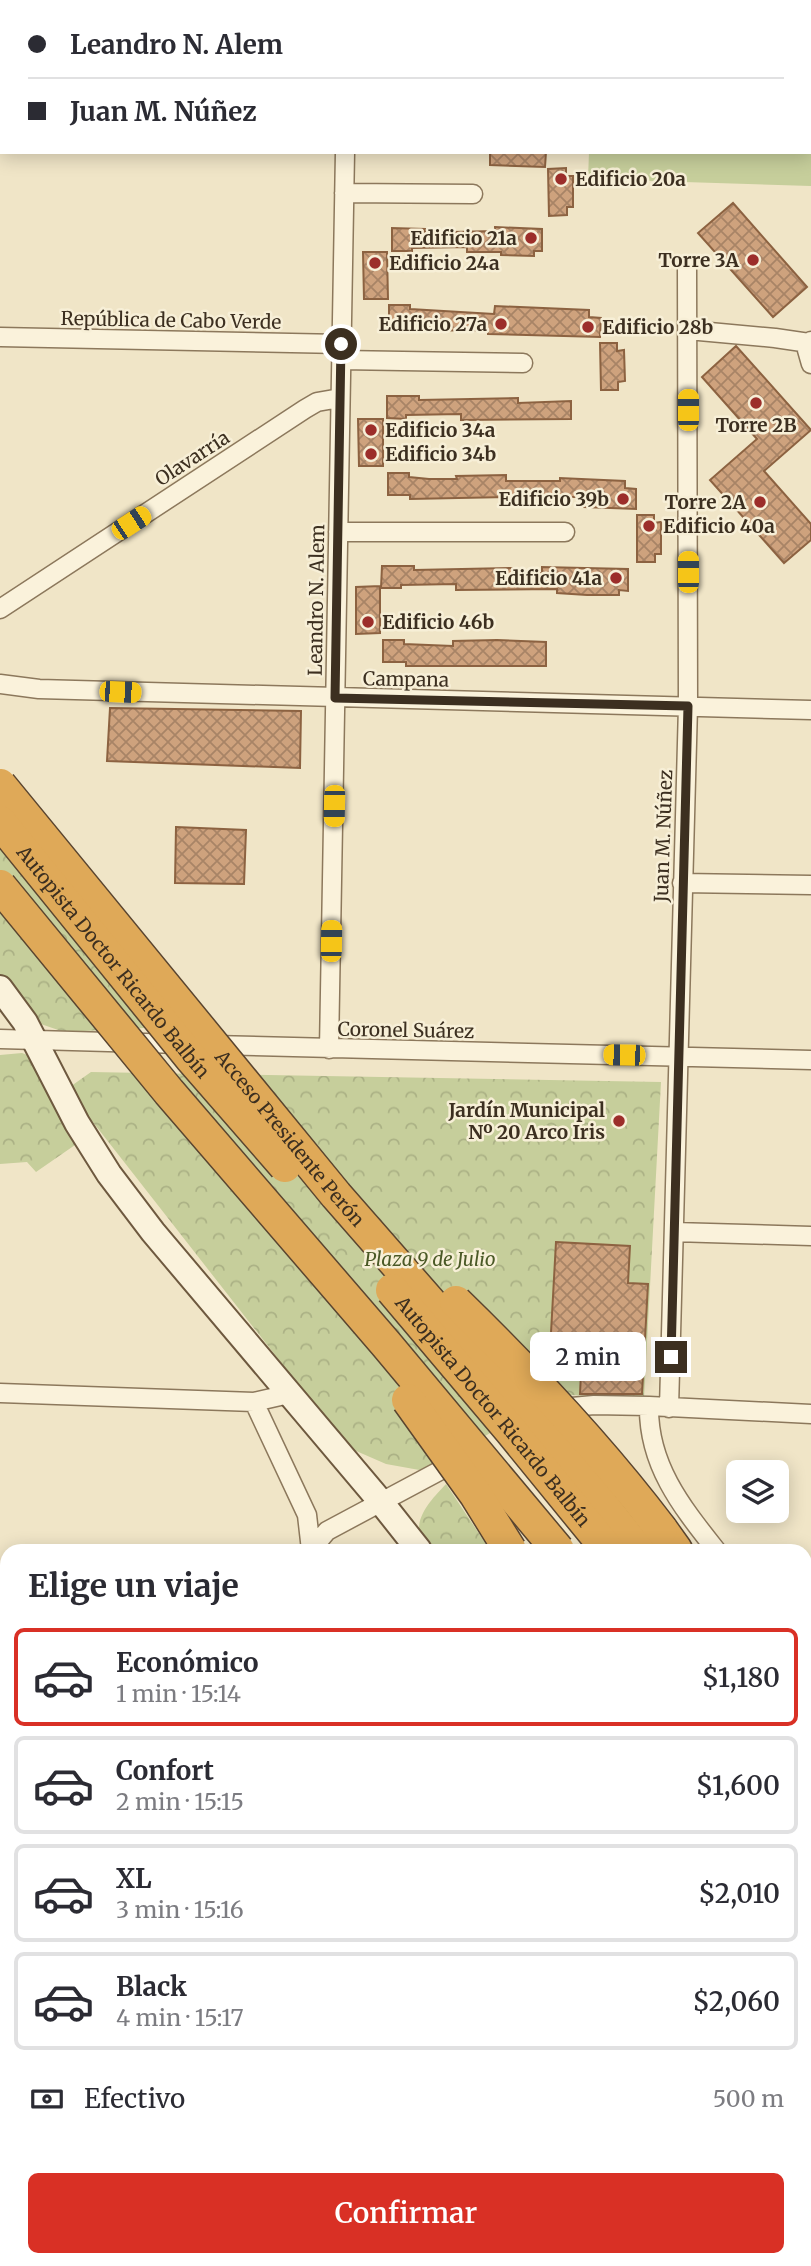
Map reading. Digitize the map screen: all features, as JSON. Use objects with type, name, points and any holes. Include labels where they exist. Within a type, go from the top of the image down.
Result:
[{"type":"highway","name":"Acceso Presidente Perón","points":[[0,785],[336,1195],[554,1444],[633,1544]]},
{"type":"highway","name":"Autopista Doctor Ricardo Balbín","points":[[0,822],[191,1058],[440,1346],[603,1544]]},
{"type":"highway","name":"Autopista Doctor Ricardo Balbín","points":[[0,886],[296,1242],[403,1364],[553,1544]]},
{"type":"highway","points":[[289,1137],[499,1344],[584,1434],[669,1540]]},
{"type":"highway","points":[[296,1242],[476,1495],[506,1544]]},
{"type":"main road","points":[[0,988],[35,1038],[77,1123],[109,1174],[153,1232],[414,1544]]},
{"type":"street","name":"Leandro N. Alem","points":[[329,1049],[345,154]]},
{"type":"street","points":[[344,193],[473,194]]},
{"type":"street","name":"Juan M. Núñez","points":[[669,1408],[688,706],[687,266]]},
{"type":"street","points":[[688,330],[810,342],[807,356],[811,364]]},
{"type":"street","name":"República de Cabo Verde","points":[[0,337],[523,363]]},
{"type":"street","name":"Olavarría","points":[[0,609],[305,409],[317,402],[340,398]]},
{"type":"street","points":[[338,533],[565,533]]},
{"type":"street","name":"Campana","points":[[0,684],[39,689],[811,710]]},
{"type":"street","points":[[682,883],[811,886]]},
{"type":"street","name":"Coronel Suárez","points":[[0,1039],[811,1060]]},
{"type":"street","points":[[674,1232],[811,1236]]},
{"type":"street","points":[[0,1393],[254,1402],[289,1394]]},
{"type":"street","points":[[254,1402],[307,1515],[310,1544]]},
{"type":"street","points":[[649,1406],[650,1435],[666,1480],[676,1498],[711,1544]]},
{"type":"street","points":[[572,1407],[649,1406],[811,1414]]},
{"type":"street","points":[[316,1544],[327,1531],[443,1469]]},
{"type":"green space","points":[[589,154],[811,154],[811,186],[588,179]]},
{"type":"green space","points":[[0,775],[204,1025],[64,1032],[35,1022],[0,974]]},
{"type":"green space","points":[[22,1053],[30,1056],[36,1063],[42,1083],[75,1145],[36,1172],[27,1162],[0,1164],[0,1055]]},
{"type":"green space","name":"Plaza 9 de Julio","points":[[91,1072],[661,1082],[644,1398],[569,1395],[533,1408],[425,1471],[386,1464],[347,1447],[67,1089]]},
{"type":"green space","points":[[446,1484],[486,1544],[426,1544],[420,1537],[419,1529],[422,1514]]},
{"type":"building","points":[[490,154],[546,154],[545,167],[490,165]]},
{"type":"building","points":[[566,168],[566,176],[573,176],[573,207],[567,207],[567,215],[549,216],[548,169]]},
{"type":"building","name":"Torre 3A","points":[[733,203],[807,287],[773,317],[698,233]]},
{"type":"building","points":[[495,227],[542,229],[542,251],[534,251],[534,256],[467,252],[467,247],[392,251],[392,228],[452,232],[495,231]]},
{"type":"building","points":[[363,252],[387,252],[388,299],[364,299]]},
{"type":"building","points":[[389,305],[410,305],[410,309],[494,314],[495,306],[589,310],[589,317],[601,318],[600,337],[488,334],[488,330],[411,331],[411,327],[389,327]]},
{"type":"building","points":[[600,343],[617,343],[617,351],[624,350],[625,381],[618,382],[618,390],[601,390]]},
{"type":"building","points":[[736,346],[811,430],[764,471],[811,524],[811,540],[784,563],[710,480],[757,439],[702,377]]},
{"type":"building","points":[[387,396],[419,396],[419,400],[518,398],[518,403],[571,401],[571,419],[461,420],[461,414],[387,418]]},
{"type":"building","points":[[358,419],[383,419],[383,466],[359,466]]},
{"type":"building","points":[[388,473],[409,473],[409,477],[429,479],[506,475],[506,481],[560,481],[560,478],[625,481],[625,488],[636,489],[636,509],[584,507],[584,497],[551,497],[551,503],[508,503],[508,497],[410,499],[410,495],[388,495]]},
{"type":"building","points":[[637,515],[654,515],[654,523],[661,522],[661,554],[655,554],[655,562],[637,562]]},
{"type":"building","points":[[382,566],[414,566],[414,570],[513,568],[513,573],[542,573],[542,567],[628,569],[628,591],[619,590],[619,595],[587,595],[557,593],[557,589],[456,590],[456,584],[381,588]]},
{"type":"building","points":[[380,586],[380,633],[356,634],[356,587]]},
{"type":"building","points":[[383,640],[404,640],[404,644],[453,646],[453,641],[546,642],[546,666],[406,666],[406,662],[383,662]]},
{"type":"building","points":[[110,708],[301,711],[300,768],[107,761]]},
{"type":"building","points":[[176,827],[246,830],[244,884],[175,883]]},
{"type":"building","points":[[556,1242],[630,1246],[628,1283],[648,1284],[642,1394],[580,1394],[582,1353],[550,1351]]},
{"type":"place","name":"Edificio 20a","points":[[561,179]]},
{"type":"place","name":"Edificio 21a","points":[[531,238]]},
{"type":"place","name":"Torre 3A","points":[[753,260]]},
{"type":"place","name":"Edificio 24a","points":[[375,263]]},
{"type":"place","name":"Edificio 27a","points":[[501,324]]},
{"type":"place","name":"Edificio 28b","points":[[588,327]]},
{"type":"place","name":"Torre 2B","points":[[756,403]]},
{"type":"place","name":"Edificio 34a","points":[[371,430]]},
{"type":"place","name":"Edificio 34b","points":[[371,454]]},
{"type":"place","name":"Edificio 39b","points":[[623,499]]},
{"type":"place","name":"Torre 2A","points":[[760,502]]},
{"type":"place","name":"Edificio 40a","points":[[649,526]]},
{"type":"place","name":"Edificio 41a","points":[[616,578]]},
{"type":"place","name":"Edificio 46b","points":[[368,622]]},
{"type":"place","name":"Jardín Municipal Nº 20 Arco Iris","points":[[619,1121]]},
{"type":"route","points":[[341,344],[335,698],[688,706],[671,1357]]}]
